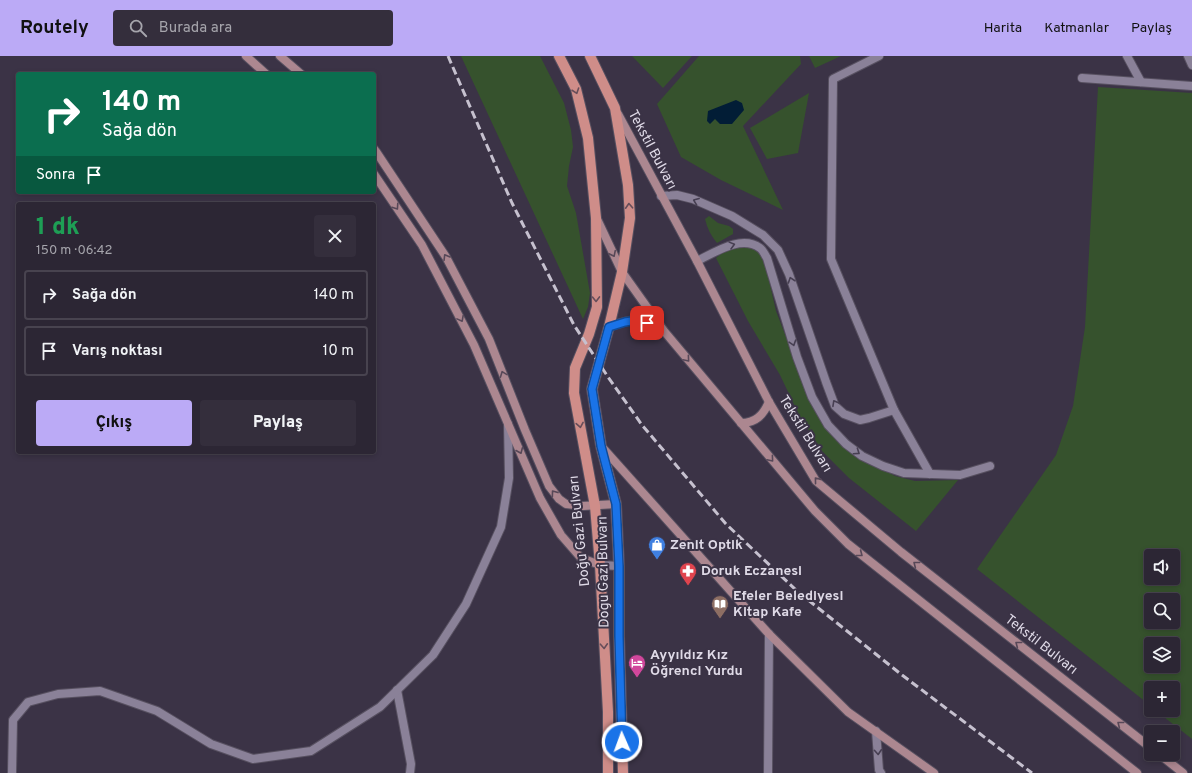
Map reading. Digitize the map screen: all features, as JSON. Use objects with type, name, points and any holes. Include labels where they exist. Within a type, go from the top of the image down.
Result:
[{"type":"main road","points":[[246,56],[264,72]]},
{"type":"main road","points":[[280,56],[299,72]]},
{"type":"main road","name":"Doğu Gazi Bulvarı","points":[[559,56],[576,89],[586,131],[596,218],[596,307],[589,334],[575,368],[574,393],[594,506],[600,565],[608,712],[608,773]]},
{"type":"main road","name":"Dogu Gazi Bulvarı","points":[[590,56],[615,108],[628,185],[630,218],[622,272],[592,389],[601,446],[616,504],[619,566],[619,636],[623,773]]},
{"type":"main road","name":"Tekstil Bulvarı","points":[[615,108],[769,402],[816,481],[901,552],[1144,743]]},
{"type":"main road","points":[[376,152],[446,257],[485,332],[549,486],[559,499],[566,504],[583,506],[616,504]]},
{"type":"main road","points":[[376,177],[422,245],[474,345],[540,498],[561,536],[581,558],[600,565]]},
{"type":"main road","points":[[596,218],[622,272],[664,331],[815,511],[848,544],[1136,773]]},
{"type":"main road","points":[[609,327],[637,320],[664,331]]},
{"type":"main road","points":[[741,423],[747,423],[757,419],[765,412],[769,402]]},
{"type":"main road","points":[[601,446],[769,634],[848,712],[934,773]]},
{"type":"main road","points":[[1168,761],[1183,773]]},
{"type":"street","points":[[878,56],[833,79],[831,259],[894,410],[930,474]]},
{"type":"street","points":[[1127,56],[1141,82]]},
{"type":"street","points":[[1188,56],[1192,64]]},
{"type":"street","points":[[1082,78],[1192,86]]},
{"type":"street","points":[[661,196],[677,195],[693,199],[732,216],[763,235],[778,250],[789,274],[835,406],[844,414],[860,420],[894,410]]},
{"type":"street","points":[[697,262],[735,244],[744,243],[761,248],[767,258],[795,350],[810,390],[828,425],[846,444],[862,456],[883,466],[904,473],[960,475],[990,466]]},
{"type":"street","points":[[12,773],[13,720],[28,702],[58,694],[100,691],[157,711],[211,744],[253,759],[311,751],[380,707],[434,655],[466,604],[501,527],[509,478],[508,423]]},
{"type":"street","points":[[600,565],[619,566]]},
{"type":"street","points":[[768,773],[769,634]]},
{"type":"street","points":[[397,690],[411,764],[410,773]]},
{"type":"street","points":[[876,731],[880,772]]},
{"type":"green space","points":[[461,56],[540,56],[564,103],[571,130],[573,147],[567,186],[576,213],[590,293],[588,307],[583,319]]},
{"type":"green space","points":[[632,56],[692,56],[663,88]]},
{"type":"green space","points":[[699,56],[800,56],[801,64],[743,126],[783,210],[721,180],[681,157],[657,104]]},
{"type":"green space","points":[[809,56],[841,56],[815,68]]},
{"type":"green space","points":[[1098,87],[1192,93],[1192,739],[1180,730],[1180,725],[1174,725],[1164,717],[1180,717],[1180,681],[1144,681],[1144,700],[977,569],[1056,455],[1073,406],[1085,327]]},
{"type":"green space","points":[[809,93],[798,153],[767,159],[750,128]]},
{"type":"green space","points":[[709,216],[718,223],[729,226],[733,229],[733,234],[717,243],[710,232],[705,219]]},
{"type":"green space","points":[[746,246],[758,250],[765,263],[776,311],[808,394],[853,453],[895,476],[915,481],[958,480],[916,531],[849,478],[822,451],[800,417],[780,375],[748,321],[716,258],[723,252],[730,249]]},
{"type":"water","points":[[736,100],[742,103],[744,110],[732,124],[720,124],[715,119],[710,124],[707,121],[708,111]]},
{"type":"railway","points":[[448,56],[512,203],[574,325],[642,425],[726,524],[797,591],[902,675],[1032,773]]},
{"type":"place","name":"Zenit Optik","points":[[657,560]]},
{"type":"place","name":"Doruk Eczanesi","points":[[688,586]]},
{"type":"place","name":"Efeler Belediyesi Kitap Kafe","points":[[720,619]]},
{"type":"place","name":"Ayyıldız Kız Öğrenci Yurdu","points":[[637,678]]},
{"type":"route","points":[[622,742],[619,566],[616,504],[601,446],[592,389],[609,327],[637,320],[647,323]]}]
